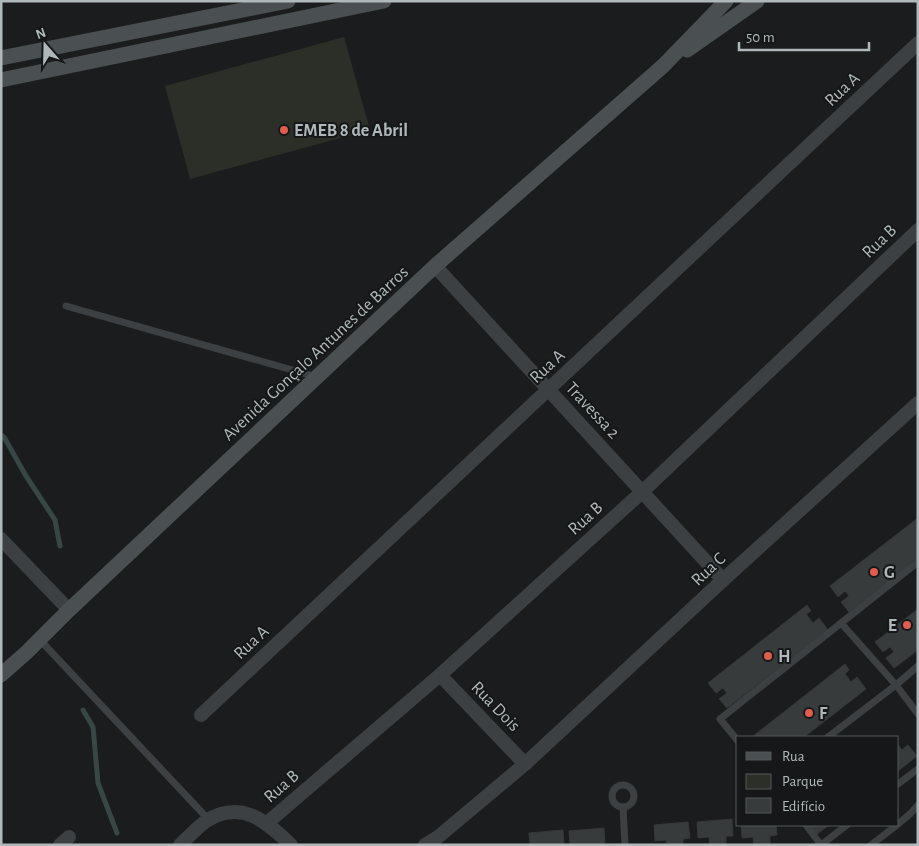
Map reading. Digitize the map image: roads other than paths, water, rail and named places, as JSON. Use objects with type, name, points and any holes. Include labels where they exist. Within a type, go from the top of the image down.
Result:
[{"type":"main road","points":[[1,58],[288,1]]},
{"type":"main road","points":[[1,80],[384,1]]},
{"type":"main road","name":"Avenida Gonçalo Antunes de Barros","points":[[1,675],[435,266],[663,66],[726,1]]},
{"type":"main road","name":"Avenida Gonçalo Antunes de Barros","points":[[663,66],[756,1]]},
{"type":"street","name":"Rua A","points":[[201,714],[918,44]]},
{"type":"street","name":"Rua B","points":[[267,823],[440,675],[642,492],[918,230]]},
{"type":"street","name":"Travessa 2","points":[[435,266],[723,580]]},
{"type":"street","name":"Rua C","points":[[426,845],[525,764],[723,580],[918,403]]},
{"type":"street","points":[[1,539],[69,610]]},
{"type":"street","name":"Rua Dois","points":[[440,675],[525,764]]},
{"type":"street","points":[[180,845],[205,822],[220,814],[234,812],[250,814],[267,823],[291,845]]},
{"type":"lane","points":[[66,306],[317,377]]},
{"type":"lane","points":[[736,739],[720,719],[918,562]]},
{"type":"lane","points":[[841,623],[896,685],[918,714]]},
{"type":"lane","points":[[40,639],[210,820]]},
{"type":"lane","points":[[829,736],[918,666]]},
{"type":"lane","points":[[899,783],[918,769]]},
{"type":"lane","points":[[899,822],[918,805]]},
{"type":"lane","points":[[623,807],[625,845]]},
{"type":"lane","points":[[807,826],[821,845],[846,826]]},
{"type":"lane","points":[[871,845],[895,826]]},
{"type":"waterway","points":[[1,435],[55,520],[60,546]]},
{"type":"waterway","points":[[83,710],[93,727],[98,783],[117,833]]},
{"type":"place","name":"EMEB 8 de Abril","points":[[284,130]]},
{"type":"place","name":"G","points":[[874,572]]},
{"type":"place","name":"E","points":[[907,625]]},
{"type":"place","name":"H","points":[[768,656]]},
{"type":"place","name":"F","points":[[809,713]]}]
